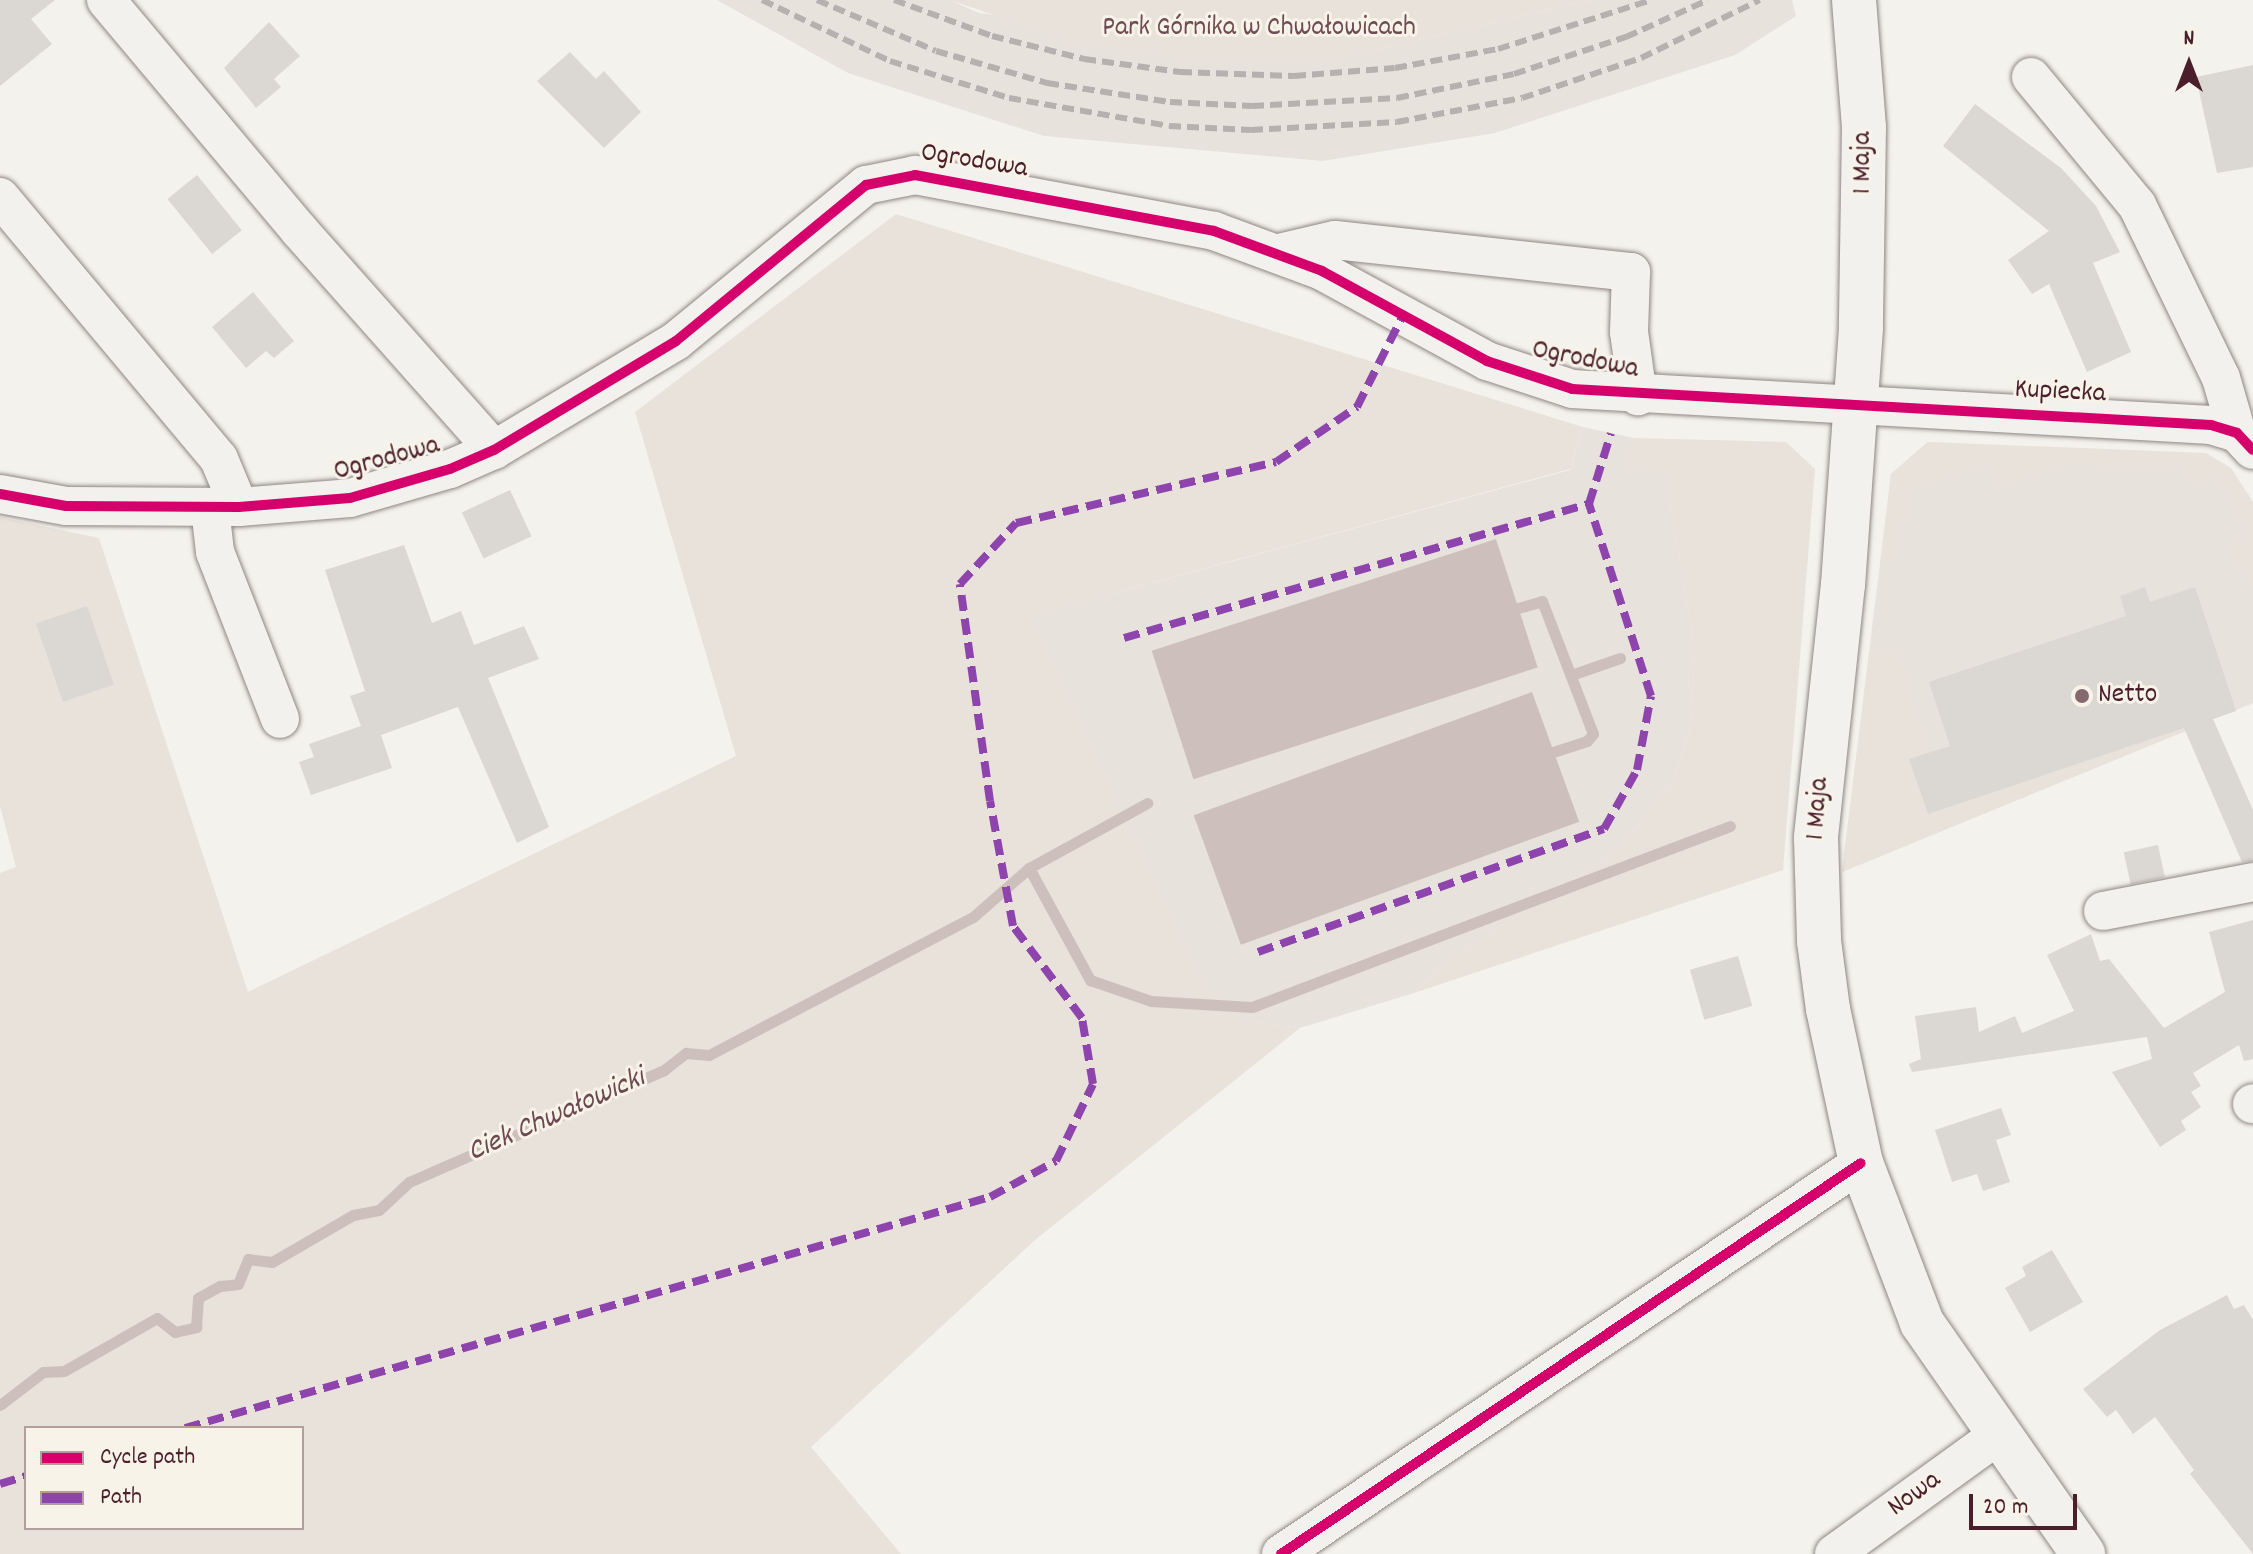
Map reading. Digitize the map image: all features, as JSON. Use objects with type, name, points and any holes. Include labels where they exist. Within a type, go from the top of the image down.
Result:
[{"type":"main road","name":"1 Maja","points":[[1854,0],[1864,127],[1856,408],[1816,838],[1819,941],[1828,1009],[1861,1163],[1922,1323],[1997,1436],[2083,1554]]},
{"type":"street","name":"Ogrodowa","points":[[106,0],[351,290],[494,450]]},
{"type":"street","name":"Kupiecka","points":[[2031,77],[2137,205],[2221,378],[2245,442]]},
{"type":"street","name":"Ogrodowa","points":[[0,494],[66,506],[225,508],[388,490],[494,450],[676,341],[823,219],[881,179],[915,175],[954,179],[1175,222],[1279,253],[1487,361],[1572,389],[1638,396],[1856,408]]},
{"type":"street","points":[[0,197],[219,459],[225,508],[215,552],[280,719]]},
{"type":"street","points":[[1279,253],[1335,240],[1631,272],[1629,332],[1638,396]]},
{"type":"street","name":"Kupiecka","points":[[1856,408],[2198,424],[2245,442]]},
{"type":"street","points":[[2103,911],[2253,882]]},
{"type":"street","points":[[1281,1554],[1861,1163]]},
{"type":"street","name":"Nowa","points":[[1834,1554],[1997,1436]]},
{"type":"shaded area","points":[[717,0],[950,0],[979,13],[1345,57],[1591,0],[1792,0],[1796,16],[1735,55],[1495,133],[1323,161],[1044,136],[848,73]]},
{"type":"shaded area","points":[[1583,427],[1634,438],[1625,468],[1665,471],[1695,653],[1691,725],[1674,781],[1614,854],[1464,949],[1414,993],[1300,1028],[1245,1021],[1203,985],[1029,616],[1570,470]]},
{"type":"shaded area","points":[[1928,442],[2208,457],[2253,502],[2253,703],[1842,872],[1891,474]]},
{"type":"shaded area","points":[[1496,539],[1538,667],[1193,779],[1152,651]]},
{"type":"shaded area","points":[[1532,692],[1579,822],[1241,945],[1194,815]]},
{"type":"green space","name":"Park Górnika w Chwałowicach","points":[[950,0],[1591,0],[1345,57],[1213,61],[1076,43]]},
{"type":"green space","points":[[896,214],[1583,427],[1570,469],[1030,616],[1203,985],[1245,1021],[1300,1028],[1035,1240],[811,1447],[901,1554],[0,1554],[0,873],[16,867],[0,806],[0,517],[99,538],[248,992],[736,756],[635,412]]},
{"type":"green space","points":[[1634,438],[1786,442],[1815,469],[1783,870],[1414,993],[1464,949],[1614,854],[1674,781],[1691,725],[1695,653],[1665,472],[1624,468]]},
{"type":"green space","points":[[1928,442],[2206,453],[2231,468],[2253,502],[2253,585],[2227,548],[2249,535],[2218,475],[2194,488],[2186,469],[2068,463],[1999,487],[1989,462],[1902,492],[1910,518],[1899,522],[1896,560],[1881,560],[1891,474]]},
{"type":"green space","points":[[1898,649],[1927,753],[1928,814],[2198,726],[1842,872],[1869,654]]},
{"type":"building","points":[[0,0],[55,0],[31,19],[52,44],[0,86]]},
{"type":"building","points":[[269,22],[300,56],[274,79],[281,87],[256,108],[224,68]]},
{"type":"building","points":[[570,52],[596,79],[604,71],[641,112],[604,148],[537,81]]},
{"type":"building","points":[[2253,65],[2253,167],[2217,173],[2196,77]]},
{"type":"building","points":[[1975,104],[2061,168],[2096,206],[2120,252],[2093,263],[2131,352],[2087,372],[2049,284],[2032,294],[2008,260],[2049,231],[1943,146]]},
{"type":"building","points":[[197,175],[242,230],[212,254],[167,199]]},
{"type":"building","points":[[253,292],[294,341],[274,358],[266,351],[246,368],[212,327]]},
{"type":"building","points":[[510,490],[532,536],[484,559],[462,512]]},
{"type":"building","points":[[404,545],[432,623],[461,611],[474,645],[524,626],[539,659],[488,678],[549,827],[517,843],[458,707],[381,735],[392,768],[311,795],[299,762],[314,757],[309,744],[361,726],[350,696],[365,691],[325,570]]},
{"type":"building","name":"Netto","points":[[2145,587],[2150,602],[2195,587],[2236,711],[2213,719],[2253,810],[2253,861],[2242,862],[2184,728],[1928,814],[1909,759],[1950,746],[1929,682],[2126,616],[2120,596]]},
{"type":"building","points":[[87,606],[114,684],[63,702],[36,624]]},
{"type":"building","points":[[2158,845],[2165,877],[2131,885],[2124,852]]},
{"type":"building","points":[[2253,920],[2253,1059],[2244,1061],[2239,1045],[2193,1073],[2201,1086],[2191,1092],[2201,1107],[2181,1121],[2186,1130],[2160,1147],[2112,1072],[2152,1059],[2147,1037],[1912,1072],[1909,1064],[1921,1059],[1915,1016],[1976,1007],[1979,1032],[2015,1016],[2022,1033],[2074,1011],[2047,955],[2091,934],[2100,961],[2109,959],[2164,1028],[2225,992],[2209,932]]},
{"type":"building","points":[[1738,956],[1752,1006],[1704,1020],[1690,970]]},
{"type":"building","points":[[2001,1108],[2011,1135],[1996,1140],[2010,1182],[1983,1191],[1977,1174],[1952,1182],[1935,1130]]},
{"type":"building","points":[[2052,1250],[2083,1302],[2030,1332],[2005,1288],[2026,1276],[2022,1267]]},
{"type":"building","points":[[2227,1295],[2234,1309],[2244,1305],[2253,1320],[2253,1554],[2190,1474],[2194,1470],[2155,1417],[2133,1434],[2116,1410],[2107,1417],[2083,1389],[2160,1330]]},
{"type":"waterway","points":[[1518,608],[1542,601],[1593,734],[1587,741],[1554,752]]},
{"type":"waterway","points":[[1571,675],[1620,658]]},
{"type":"waterway","name":"Ciek Chwałowicki","points":[[0,1405],[43,1372],[64,1371],[157,1318],[175,1332],[196,1327],[198,1298],[220,1286],[238,1284],[248,1259],[272,1262],[353,1215],[379,1210],[409,1182],[664,1070],[686,1053],[709,1055],[973,917],[1029,868],[1147,803]]},
{"type":"waterway","points":[[1029,868],[1090,980],[1151,1001],[1252,1007],[1730,826]]},
{"type":"railway","points":[[762,0],[890,61],[1009,98],[1169,126],[1251,130],[1397,122],[1522,98],[1641,58],[1760,0]]},
{"type":"railway","points":[[817,0],[936,51],[1047,83],[1170,102],[1252,106],[1397,98],[1514,74],[1626,37],[1708,0]]},
{"type":"railway","points":[[894,0],[992,36],[1084,59],[1180,72],[1294,76],[1395,68],[1498,49],[1652,0]]},
{"type":"marked path","points":[[192,1426],[990,1197],[1056,1161],[1093,1084],[1082,1018],[1013,926],[990,801],[960,584],[1016,523],[1276,462],[1357,407],[1402,317]]},
{"type":"marked path","points":[[1124,638],[1589,504],[1611,433]]},
{"type":"marked path","points":[[1258,952],[1604,829],[1637,770],[1651,696],[1589,504]]},
{"type":"marked path","points":[[0,1484],[24,1477]]},
{"type":"cycle path","points":[[0,494],[66,506],[239,507],[350,498],[450,469],[494,450],[676,341],[866,185],[915,175],[1214,231],[1322,271],[1487,361],[1572,389],[2211,425],[2237,433],[2253,450]]},
{"type":"cycle path","points":[[1281,1554],[1861,1163]]},
{"type":"place","name":"Netto","points":[[2082,696]]}]
